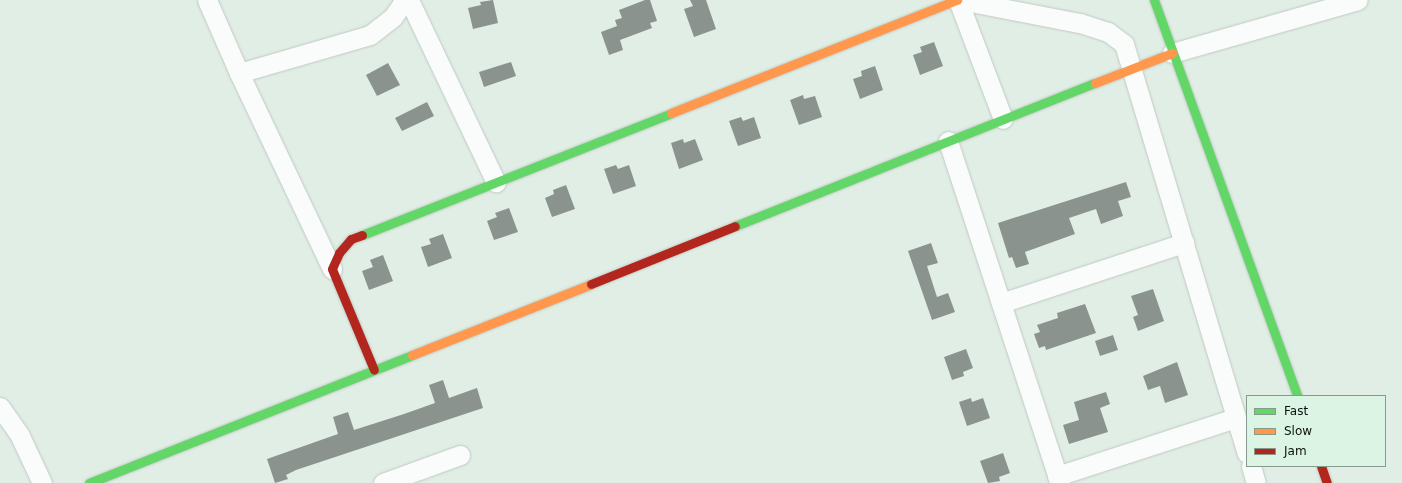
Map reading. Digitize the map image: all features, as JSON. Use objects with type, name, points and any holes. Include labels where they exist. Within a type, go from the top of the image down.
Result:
[{"type":"street","points":[[207,0],[239,73],[332,269],[374,370]]},
{"type":"street","points":[[239,73],[370,35],[393,17],[405,0]]},
{"type":"street","points":[[409,0],[496,182]]},
{"type":"street","points":[[332,269],[339,253],[351,239],[958,0],[1080,23],[1108,32],[1124,44],[1246,450]]},
{"type":"street","points":[[958,0],[1003,119]]},
{"type":"street","points":[[1154,0],[1297,395]]},
{"type":"street","points":[[89,483],[118,478],[374,370],[1131,68],[1172,53],[1358,0]]},
{"type":"street","points":[[948,141],[1059,479],[1236,418]]},
{"type":"street","points":[[1001,303],[1184,243]]},
{"type":"street","points":[[0,407],[20,436],[42,483]]},
{"type":"street","points":[[383,483],[460,456]]},
{"type":"street","points":[[1251,467],[1256,483]]},
{"type":"street","points":[[1321,467],[1327,483]]},
{"type":"building","points":[[493,0],[498,23],[473,29],[468,8],[481,5],[480,2]]},
{"type":"building","points":[[645,0],[650,0],[657,21],[650,23],[652,28],[620,40],[623,50],[609,55],[601,32],[617,26],[615,20],[622,18],[619,10]]},
{"type":"building","points":[[690,0],[706,0],[716,29],[694,37],[684,9],[693,6]]},
{"type":"building","points":[[934,42],[943,66],[920,75],[913,55],[922,52],[920,47]]},
{"type":"building","points":[[511,62],[516,76],[484,87],[479,72]]},
{"type":"building","points":[[388,63],[400,85],[377,96],[366,75]]},
{"type":"building","points":[[875,66],[883,90],[860,99],[853,79],[862,76],[861,71]]},
{"type":"building","points":[[803,95],[804,99],[815,96],[822,117],[799,125],[790,100]]},
{"type":"building","points":[[427,102],[434,116],[402,131],[395,118]]},
{"type":"building","points":[[741,117],[743,121],[754,117],[761,138],[738,146],[729,121]]},
{"type":"building","points":[[683,139],[684,143],[695,139],[703,160],[679,169],[671,143]]},
{"type":"building","points":[[616,165],[618,169],[629,165],[636,186],[613,194],[604,169]]},
{"type":"building","points":[[1126,182],[1131,197],[1118,201],[1123,216],[1101,224],[1096,209],[1069,218],[1075,234],[1025,252],[1029,264],[1016,268],[1012,257],[1009,258],[998,223]]},
{"type":"building","points":[[566,185],[575,209],[552,217],[545,198],[554,194],[553,190]]},
{"type":"building","points":[[509,208],[518,232],[494,240],[487,221],[497,217],[495,213]]},
{"type":"building","points":[[443,234],[452,258],[428,267],[421,247],[431,244],[429,239]]},
{"type":"building","points":[[931,243],[938,263],[927,266],[937,297],[948,293],[955,312],[932,320],[908,251]]},
{"type":"building","points":[[383,255],[393,281],[369,290],[362,271],[373,267],[370,260]]},
{"type":"building","points":[[1153,289],[1164,321],[1138,331],[1133,317],[1138,315],[1131,296]]},
{"type":"building","points":[[1085,304],[1096,333],[1046,350],[1045,346],[1039,348],[1034,334],[1040,332],[1037,325],[1058,318],[1057,313]]},
{"type":"building","points":[[1113,335],[1118,350],[1100,356],[1095,341]]},
{"type":"building","points":[[966,349],[973,368],[963,372],[964,376],[952,380],[944,357]]},
{"type":"building","points":[[1177,362],[1188,395],[1165,403],[1160,386],[1148,390],[1143,376]]},
{"type":"building","points":[[443,380],[449,398],[477,388],[483,408],[296,470],[286,475],[288,479],[275,483],[267,459],[338,434],[333,417],[348,412],[354,430],[404,414],[435,403],[429,385]]},
{"type":"building","points":[[1106,392],[1110,404],[1100,408],[1108,432],[1069,444],[1063,425],[1079,420],[1074,402]]},
{"type":"building","points":[[971,398],[972,402],[983,398],[990,418],[967,426],[959,402]]},
{"type":"building","points":[[1003,453],[1010,473],[999,477],[1000,481],[988,483],[980,461]]},
{"type":"traffic: fast","points":[[1154,0],[1297,395]]},
{"type":"traffic: fast","points":[[735,226],[1095,83]]},
{"type":"traffic: fast","points":[[362,235],[671,113]]},
{"type":"traffic: fast","points":[[89,483],[412,355]]},
{"type":"traffic: slow","points":[[671,113],[957,0]]},
{"type":"traffic: slow","points":[[1095,83],[1172,53]]},
{"type":"traffic: slow","points":[[412,355],[591,284]]},
{"type":"traffic: jam","points":[[591,284],[735,226]]},
{"type":"traffic: jam","points":[[362,235],[351,239],[339,253],[332,269],[374,370]]},
{"type":"traffic: jam","points":[[1321,467],[1327,483]]}]
